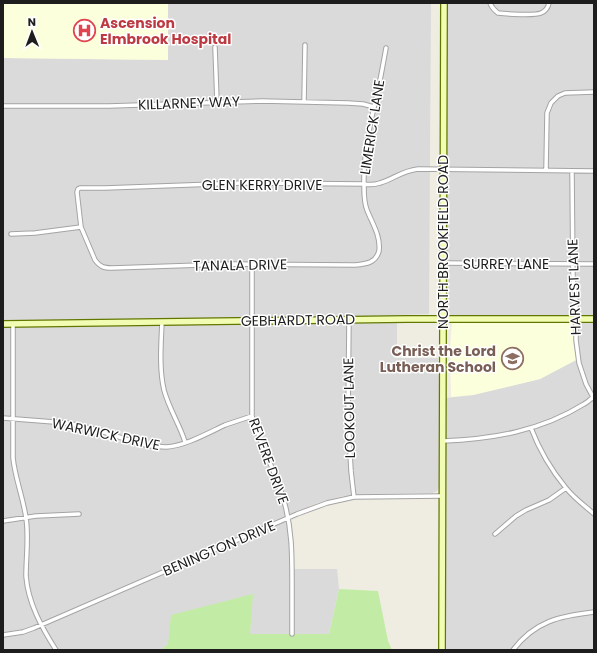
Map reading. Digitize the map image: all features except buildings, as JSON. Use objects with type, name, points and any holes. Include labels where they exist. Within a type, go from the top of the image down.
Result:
[{"type":"street","name":"NORTH BROOKFIELD ROAD","points":[[442,650],[444,3]]},
{"type":"street","points":[[490,3],[492,8],[498,13],[526,14],[542,13],[547,9],[549,3]]},
{"type":"street","points":[[304,102],[305,46]]},
{"type":"street","points":[[215,47],[216,102]]},
{"type":"street","name":"LIMERICK LANE","points":[[378,253],[378,235],[367,210],[364,196],[364,184],[367,140],[386,48]]},
{"type":"street","points":[[546,170],[547,113],[551,103],[558,96],[565,93],[594,92]]},
{"type":"street","name":"KILLARNEY WAY","points":[[3,106],[109,106],[262,101],[348,103],[363,104],[374,107]]},
{"type":"street","name":"GLEN KERRY DRIVE","points":[[81,227],[78,189],[80,188],[243,183],[364,184],[380,183],[412,170],[594,171]]},
{"type":"street","name":"HARVEST LANE","points":[[572,171],[572,264],[576,302],[576,340],[579,363],[586,384],[594,397]]},
{"type":"street","points":[[11,234],[35,233],[81,227]]},
{"type":"street","name":"TANALA DRIVE","points":[[81,227],[93,256],[98,264],[101,267],[112,268],[252,264],[363,265],[375,260],[378,253]]},
{"type":"street","name":"SURREY LANE","points":[[443,263],[594,264]]},
{"type":"street","name":"REVERE DRIVE","points":[[252,264],[252,416],[259,439],[280,487],[289,518],[292,543],[292,634]]},
{"type":"street","name":"GEBHARDT ROAD","points":[[3,324],[252,320],[594,319]]},
{"type":"street","name":"LOOKOUT LANE","points":[[349,320],[348,415],[354,497]]},
{"type":"street","points":[[162,322],[161,356],[163,384],[169,404],[186,442]]},
{"type":"street","points":[[13,324],[13,458],[26,517],[26,566],[28,587],[33,607],[41,625],[56,650]]},
{"type":"street","points":[[442,441],[480,439],[511,434],[566,414],[594,397]]},
{"type":"street","name":"WARWICK DRIVE","points":[[3,418],[67,423],[94,429],[149,446],[166,447],[186,442],[252,416]]},
{"type":"street","points":[[531,428],[550,465],[566,488],[594,514]]},
{"type":"street","points":[[495,534],[516,516],[549,500],[566,488]]},
{"type":"street","name":"BENINGTON DRIVE","points":[[3,635],[23,632],[41,625],[327,503],[354,497],[442,496]]},
{"type":"street","points":[[3,521],[36,516],[79,514]]},
{"type":"street","points":[[513,650],[521,640],[533,630],[551,621],[569,616],[594,612]]},
{"type":"shaded area","name":"Ascension Elmbrook Hospital","points":[[3,3],[168,3],[168,60],[3,58]]},
{"type":"shaded area","points":[[168,3],[431,3],[429,314],[397,315],[397,358],[438,358],[440,399],[439,488],[433,493],[343,496],[318,503],[286,516],[290,542],[290,569],[337,569],[339,589],[329,634],[250,634],[252,594],[168,644],[161,650],[3,650],[3,58],[167,60]]},
{"type":"shaded area","points":[[447,3],[594,3],[594,650],[445,650],[446,398],[473,395],[540,379],[580,358],[578,342],[579,316],[450,315],[447,311]]},
{"type":"shaded area","name":"Christ the Lord Lutheran School","points":[[568,321],[572,323],[576,360],[540,379],[473,395],[451,397],[450,349],[452,322]]},
{"type":"green space","points":[[339,589],[378,591],[388,641],[392,650],[161,650],[168,644],[171,615],[253,594],[250,634],[329,634]]},
{"type":"place","name":"Ascension Elmbrook Hospital","points":[[85,31]]},
{"type":"place","name":"Christ the Lord Lutheran School","points":[[512,359]]}]
